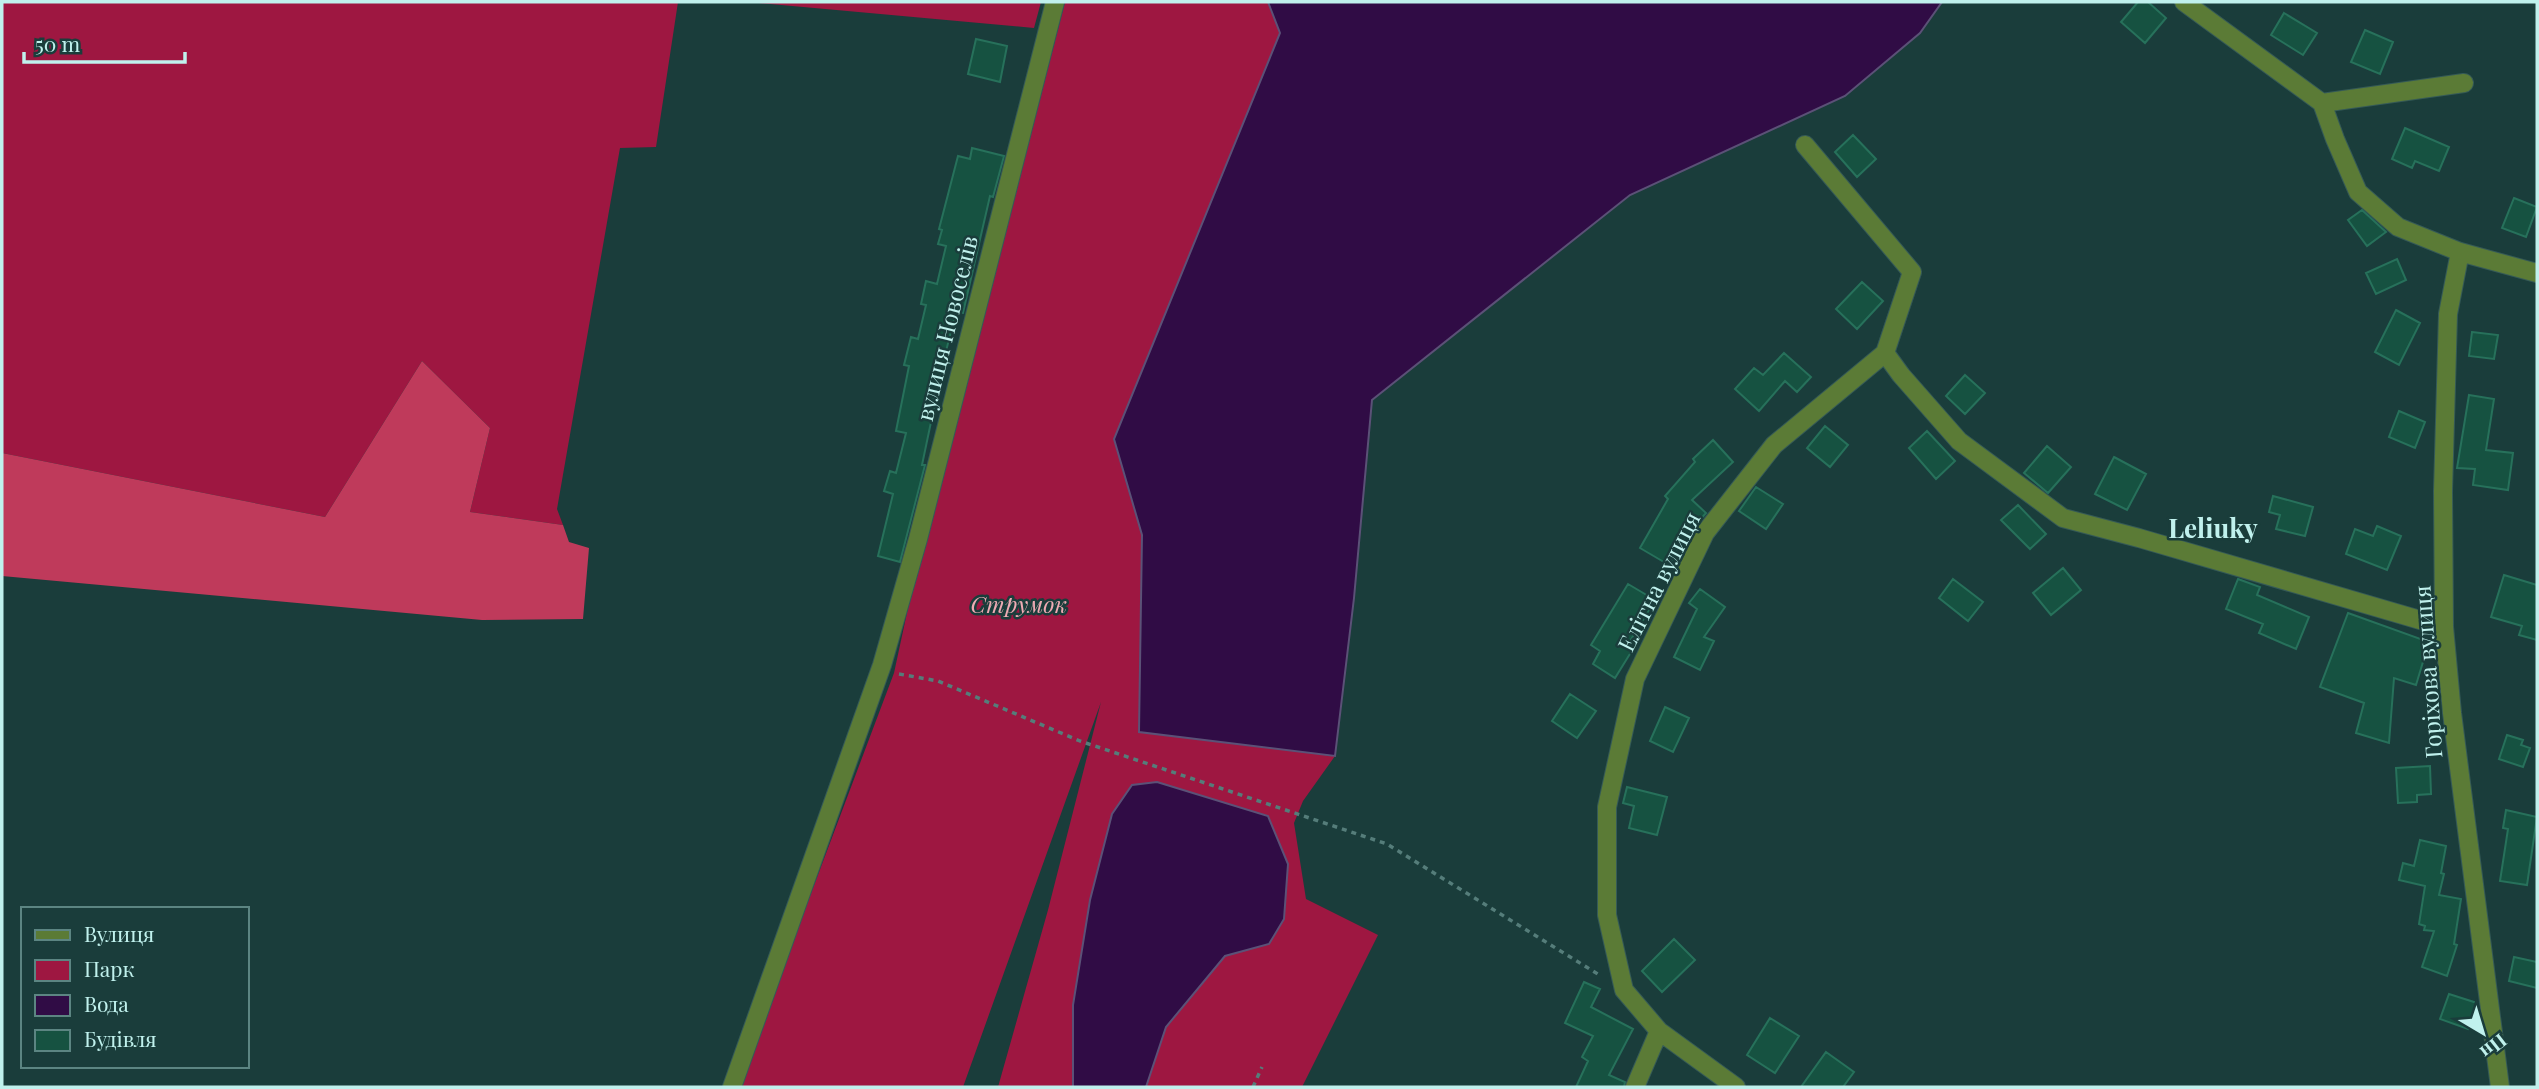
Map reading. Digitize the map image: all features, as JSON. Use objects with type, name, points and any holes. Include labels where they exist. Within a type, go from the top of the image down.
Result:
[{"type":"street","name":"вулиця Новоселів","points":[[732,1087],[882,666],[918,539],[1055,2]]},
{"type":"street","points":[[2183,2],[2322,103],[2358,192],[2398,227],[2460,252],[2537,273]]},
{"type":"street","points":[[2322,103],[2465,83]]},
{"type":"street","points":[[1805,145],[1912,272],[1885,353],[1901,376],[1959,441],[2063,519],[2139,538],[2444,627]]},
{"type":"street","name":"Горіхова вулиця","points":[[2460,252],[2448,314],[2443,491],[2444,627],[2452,713],[2500,1087]]},
{"type":"street","name":"Елітна вулиця","points":[[1736,1087],[1659,1031],[1624,990],[1607,915],[1606,807],[1635,679],[1705,533],[1774,445],[1885,353]]},
{"type":"street","points":[[1634,1087],[1659,1031]]},
{"type":"path","points":[[882,666],[894,673],[938,681],[1080,741],[1387,844],[1624,990]]},
{"type":"path","points":[[1253,1087],[1262,1067]]},
{"type":"green space","points":[[2,2],[678,2],[656,147],[620,148],[557,509],[563,525],[470,512],[490,428],[422,361],[325,517],[2,453]]},
{"type":"green space","points":[[748,2],[1041,2],[1034,28]]},
{"type":"green space","name":"Струмок","points":[[1065,2],[1268,2],[1280,33],[1114,439],[1142,535],[1139,732],[1335,756],[1303,801],[1294,823],[1306,899],[1378,935],[1302,1087],[1146,1087],[1166,1027],[1225,956],[1269,943],[1112,814],[1090,900],[1073,1005],[1073,1087],[998,1087],[1048,910],[1101,702],[963,1087],[738,1087],[894,673],[908,608]]},
{"type":"shaded area","points":[[422,361],[490,428],[470,512],[563,525],[569,542],[589,548],[583,619],[482,620],[2,576],[2,453],[325,517]]},
{"type":"water","points":[[1268,2],[1942,2],[1920,33],[1845,96],[1630,195],[1372,400],[1354,598],[1335,756],[1139,732],[1142,535],[1114,439],[1280,33]]},
{"type":"water","points":[[1157,782],[1268,816],[1288,864],[1284,919],[1269,944],[1225,956],[1166,1027],[1146,1087],[1073,1087],[1073,1005],[1090,900],[1112,814],[1132,785]]},
{"type":"building","points":[[2138,2],[2148,2],[2166,18],[2145,43],[2121,22]]},
{"type":"building","points":[[2284,13],[2317,33],[2303,55],[2271,35]]},
{"type":"building","points":[[2365,30],[2393,42],[2380,74],[2351,62]]},
{"type":"building","points":[[976,39],[1007,46],[1000,82],[968,74]]},
{"type":"building","points":[[2405,128],[2449,147],[2439,171],[2415,161],[2412,168],[2392,159]]},
{"type":"building","points":[[1853,135],[1876,159],[1857,177],[1835,152]]},
{"type":"building","points":[[972,148],[1004,156],[993,197],[990,196],[963,313],[956,312],[933,402],[935,403],[922,465],[925,465],[900,562],[878,556],[893,494],[884,491],[890,471],[896,473],[906,433],[896,431],[909,366],[904,365],[911,337],[918,339],[926,305],[921,304],[926,281],[937,284],[946,246],[938,244],[942,230],[939,229],[958,156],[970,159]]},
{"type":"building","points":[[2514,198],[2537,207],[2526,237],[2502,228]]},
{"type":"building","points":[[2362,210],[2386,232],[2367,246],[2348,220]]},
{"type":"building","points":[[2397,259],[2406,280],[2376,294],[2366,273]]},
{"type":"building","points":[[1862,282],[1883,301],[1857,329],[1836,309]]},
{"type":"building","points":[[2396,310],[2420,323],[2399,365],[2375,352]]},
{"type":"building","points":[[2472,332],[2498,335],[2494,359],[2469,356]]},
{"type":"building","points":[[1784,353],[1811,377],[1797,392],[1785,381],[1759,411],[1735,389],[1754,368],[1763,375]]},
{"type":"building","points":[[1965,375],[1985,393],[1965,414],[1946,396]]},
{"type":"building","points":[[2469,395],[2494,399],[2486,450],[2513,453],[2508,490],[2473,485],[2475,469],[2457,468]]},
{"type":"building","points":[[2399,411],[2425,422],[2415,448],[2389,437]]},
{"type":"building","points":[[1825,426],[1848,445],[1830,467],[1807,448]]},
{"type":"building","points":[[1927,431],[1955,461],[1936,479],[1909,448]]},
{"type":"building","points":[[1713,440],[1733,462],[1692,500],[1706,513],[1685,537],[1669,565],[1640,548],[1668,499],[1665,496],[1695,462],[1693,459]]},
{"type":"building","points":[[2047,446],[2071,467],[2048,493],[2024,473]]},
{"type":"building","points":[[2114,457],[2146,474],[2127,510],[2095,494]]},
{"type":"building","points":[[1756,487],[1783,504],[1766,529],[1739,511]]},
{"type":"building","points":[[2273,496],[2313,507],[2305,536],[2276,529],[2280,515],[2269,512]]},
{"type":"building","points":[[2018,505],[2046,534],[2030,549],[2001,520]]},
{"type":"building","points":[[2377,526],[2401,536],[2387,570],[2346,554],[2355,529],[2373,536]]},
{"type":"building","points":[[2063,568],[2081,590],[2051,615],[2033,593]]},
{"type":"building","points":[[2504,575],[2537,585],[2537,640],[2519,635],[2522,626],[2491,617]]},
{"type":"building","points":[[1953,579],[1983,602],[1968,621],[1939,598]]},
{"type":"building","points":[[2238,579],[2260,587],[2257,595],[2309,617],[2296,649],[2259,633],[2263,624],[2226,609]]},
{"type":"building","points":[[1628,584],[1655,600],[1627,646],[1633,649],[1615,678],[1593,664],[1600,651],[1591,645]]},
{"type":"building","points":[[1700,589],[1725,607],[1704,637],[1714,641],[1700,670],[1674,657],[1697,609],[1689,603]]},
{"type":"building","points":[[2348,613],[2429,642],[2416,685],[2394,678],[2389,743],[2356,733],[2364,703],[2320,687]]},
{"type":"building","points":[[1570,694],[1596,711],[1577,738],[1552,721]]},
{"type":"building","points":[[1665,707],[1689,718],[1673,752],[1650,741]]},
{"type":"building","points":[[2507,735],[2523,740],[2521,745],[2530,748],[2523,767],[2499,759]]},
{"type":"building","points":[[2430,766],[2431,794],[2417,795],[2417,802],[2398,803],[2396,768]]},
{"type":"building","points":[[1627,787],[1667,797],[1657,835],[1629,828],[1634,806],[1623,803]]},
{"type":"building","points":[[2506,810],[2537,817],[2527,885],[2500,881],[2508,829],[2503,828]]},
{"type":"building","points":[[2420,840],[2446,846],[2439,895],[2461,899],[2454,944],[2457,945],[2447,976],[2422,967],[2434,931],[2424,930],[2425,926],[2419,924],[2425,886],[2399,880],[2403,863],[2414,866]]},
{"type":"building","points":[[1674,939],[1695,960],[1662,992],[1642,971]]},
{"type":"building","points":[[2514,957],[2537,962],[2537,988],[2509,981]]},
{"type":"building","points":[[1584,982],[1600,989],[1591,1007],[1633,1029],[1609,1075],[1625,1082],[1624,1087],[1576,1087],[1588,1061],[1582,1057],[1593,1036],[1565,1023]]},
{"type":"building","points":[[2449,994],[2477,1003],[2468,1029],[2440,1019]]},
{"type":"building","points":[[1770,1018],[1799,1036],[1775,1073],[1747,1055]]},
{"type":"building","points":[[1826,1052],[1854,1072],[1843,1087],[1801,1087]]},
{"type":"district","name":"Leliuky","points":[[2213,527]]}]
